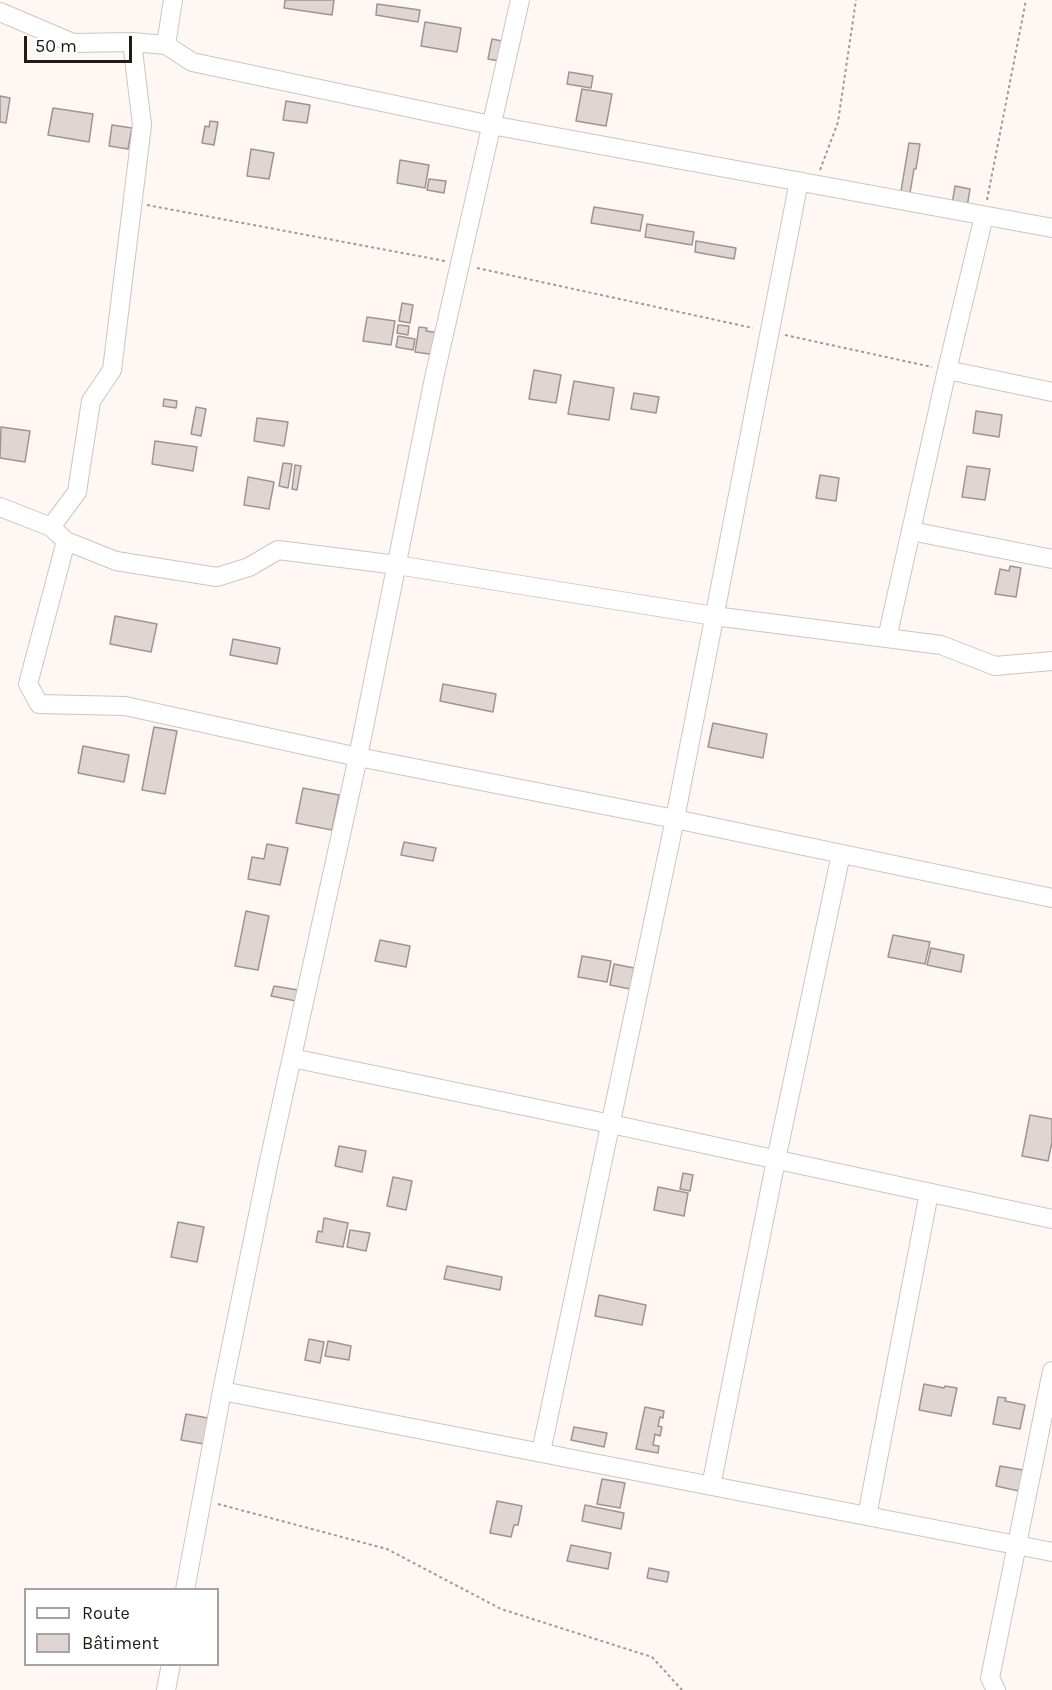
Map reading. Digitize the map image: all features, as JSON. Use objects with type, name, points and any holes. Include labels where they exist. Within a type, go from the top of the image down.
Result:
[{"type":"street","points":[[166,45],[172,0]]},
{"type":"street","points":[[185,1588],[222,1391],[358,757],[434,378],[520,0]]},
{"type":"street","points":[[0,12],[73,43],[132,42],[166,45],[192,62],[491,125],[1052,228]]},
{"type":"street","points":[[51,527],[77,492],[91,401],[112,370],[142,125],[132,42]]},
{"type":"street","points":[[541,1452],[675,819],[769,332],[807,182]]},
{"type":"street","points":[[887,638],[984,216]]},
{"type":"street","points":[[947,370],[1052,392]]},
{"type":"street","points":[[0,507],[51,527],[66,541],[116,561],[218,577],[249,567],[278,550],[397,565],[714,616],[941,645],[995,666],[1052,660]]},
{"type":"street","points":[[911,531],[1052,560]]},
{"type":"street","points":[[66,541],[28,684],[39,704],[125,706],[358,757],[675,819],[1052,898]]},
{"type":"street","points":[[711,1486],[776,1160],[841,854]]},
{"type":"street","points":[[292,1058],[1052,1219]]},
{"type":"street","points":[[867,1516],[929,1193]]},
{"type":"street","points":[[996,1690],[990,1678],[1052,1371]]},
{"type":"street","points":[[222,1391],[1052,1552]]},
{"type":"street","points":[[166,1690],[171,1666]]},
{"type":"path","points":[[807,182],[838,123],[855,0]]},
{"type":"path","points":[[984,216],[1026,0]]},
{"type":"path","points":[[132,202],[460,264],[947,370]]},
{"type":"path","points":[[202,1500],[387,1549],[501,1609],[652,1657],[682,1690]]},
{"type":"building","points":[[285,0],[334,0],[332,15],[284,8]]},
{"type":"building","points":[[377,4],[420,10],[418,22],[376,15]]},
{"type":"building","points":[[425,22],[461,28],[457,52],[421,46]]},
{"type":"building","points":[[492,39],[502,41],[499,61],[488,59]]},
{"type":"building","points":[[569,72],[593,76],[591,88],[567,84]]},
{"type":"building","points":[[582,89],[612,94],[606,126],[576,121]]},
{"type":"building","points":[[0,96],[10,98],[6,123],[0,122]]},
{"type":"building","points":[[286,101],[310,105],[307,123],[283,120]]},
{"type":"building","points":[[53,108],[93,114],[89,142],[48,135]]},
{"type":"building","points":[[210,121],[218,122],[214,145],[202,143],[205,126],[209,127]]},
{"type":"building","points":[[112,125],[132,128],[128,149],[109,146]]},
{"type":"building","points":[[909,143],[920,144],[910,193],[901,191]]},
{"type":"building","points":[[251,149],[274,153],[269,179],[247,176]]},
{"type":"building","points":[[400,160],[429,165],[425,188],[397,183]]},
{"type":"building","points":[[429,179],[446,181],[444,193],[427,190]]},
{"type":"building","points":[[955,186],[970,189],[967,207],[952,204]]},
{"type":"building","points":[[594,207],[643,215],[640,231],[591,223]]},
{"type":"building","points":[[647,224],[694,232],[692,245],[645,237]]},
{"type":"building","points":[[696,241],[736,248],[734,259],[695,252]]},
{"type":"building","points":[[402,303],[413,305],[410,323],[399,321]]},
{"type":"building","points":[[367,317],[395,321],[391,345],[363,341]]},
{"type":"building","points":[[398,325],[409,326],[408,335],[397,333]]},
{"type":"building","points":[[419,327],[427,328],[426,331],[440,333],[437,355],[415,352]]},
{"type":"building","points":[[398,336],[415,339],[413,350],[396,347]]},
{"type":"building","points":[[534,370],[561,375],[556,403],[529,399]]},
{"type":"building","points":[[574,381],[614,388],[609,420],[568,414]]},
{"type":"building","points":[[634,393],[659,397],[656,413],[631,409]]},
{"type":"building","points":[[164,399],[177,401],[176,408],[163,406]]},
{"type":"building","points":[[196,407],[206,409],[201,436],[191,434]]},
{"type":"building","points":[[976,411],[1002,415],[999,437],[973,433]]},
{"type":"building","points":[[257,418],[288,422],[284,446],[254,441]]},
{"type":"building","points":[[1,427],[30,431],[25,462],[0,458]]},
{"type":"building","points":[[155,441],[197,447],[193,471],[152,464]]},
{"type":"building","points":[[283,463],[292,464],[288,488],[279,486]]},
{"type":"building","points":[[295,465],[301,466],[297,490],[292,489]]},
{"type":"building","points":[[967,466],[990,469],[985,500],[962,497]]},
{"type":"building","points":[[820,475],[839,478],[836,501],[816,498]]},
{"type":"building","points":[[248,477],[274,482],[269,509],[244,505]]},
{"type":"building","points":[[1010,566],[1021,568],[1016,597],[995,594],[1000,569],[1009,571]]},
{"type":"building","points":[[115,616],[157,624],[151,652],[110,644]]},
{"type":"building","points":[[233,639],[280,648],[277,664],[230,655]]},
{"type":"building","points":[[443,684],[496,694],[493,712],[440,701]]},
{"type":"building","points":[[713,723],[767,734],[763,758],[708,747]]},
{"type":"building","points":[[154,727],[177,731],[165,794],[142,790]]},
{"type":"building","points":[[83,746],[129,755],[124,782],[78,773]]},
{"type":"building","points":[[303,788],[339,795],[332,830],[296,823]]},
{"type":"building","points":[[404,842],[436,848],[433,861],[401,855]]},
{"type":"building","points":[[267,844],[288,848],[280,885],[248,879],[252,857],[264,859]]},
{"type":"building","points":[[246,911],[269,916],[258,970],[235,966]]},
{"type":"building","points":[[893,935],[930,942],[925,964],[888,957]]},
{"type":"building","points":[[380,940],[410,946],[406,967],[375,961]]},
{"type":"building","points":[[931,948],[964,955],[961,972],[927,965]]},
{"type":"building","points":[[582,956],[611,961],[607,982],[578,977]]},
{"type":"building","points":[[614,964],[634,968],[630,989],[610,985]]},
{"type":"building","points":[[274,986],[298,990],[296,1001],[271,996]]},
{"type":"building","points":[[1030,1115],[1052,1119],[1052,1142],[1048,1161],[1022,1156]]},
{"type":"building","points":[[339,1146],[366,1151],[362,1172],[335,1166]]},
{"type":"building","points":[[683,1173],[693,1175],[690,1191],[680,1189]]},
{"type":"building","points":[[393,1177],[412,1181],[406,1210],[387,1206]]},
{"type":"building","points":[[658,1187],[688,1193],[684,1216],[654,1210]]},
{"type":"building","points":[[324,1218],[348,1223],[343,1247],[316,1242],[318,1231],[322,1232]]},
{"type":"building","points":[[178,1222],[204,1227],[197,1262],[171,1257]]},
{"type":"building","points":[[350,1230],[370,1233],[366,1251],[347,1247]]},
{"type":"building","points":[[447,1266],[502,1277],[500,1290],[444,1279]]},
{"type":"building","points":[[599,1295],[646,1305],[642,1325],[595,1316]]},
{"type":"building","points":[[309,1339],[324,1342],[320,1363],[305,1360]]},
{"type":"building","points":[[328,1341],[351,1346],[349,1360],[325,1356]]},
{"type":"building","points":[[924,1384],[957,1388],[951,1416],[919,1410]]},
{"type":"building","points":[[998,1397],[1006,1398],[1005,1401],[1025,1405],[1020,1429],[993,1424]]},
{"type":"building","points":[[645,1407],[664,1411],[658,1426],[662,1427],[660,1436],[655,1434],[653,1445],[659,1446],[658,1453],[636,1449]]},
{"type":"building","points":[[186,1414],[208,1418],[204,1444],[181,1440]]},
{"type":"building","points":[[574,1427],[607,1433],[604,1447],[571,1440]]},
{"type":"building","points":[[1000,1466],[1023,1470],[1019,1491],[996,1486]]},
{"type":"building","points":[[602,1479],[625,1483],[620,1508],[597,1504]]},
{"type":"building","points":[[497,1501],[522,1506],[518,1525],[514,1525],[511,1537],[490,1533]]},
{"type":"building","points":[[585,1505],[624,1513],[621,1529],[582,1521]]},
{"type":"building","points":[[571,1545],[611,1553],[608,1569],[567,1561]]},
{"type":"building","points":[[649,1568],[669,1572],[667,1582],[647,1578]]}]
